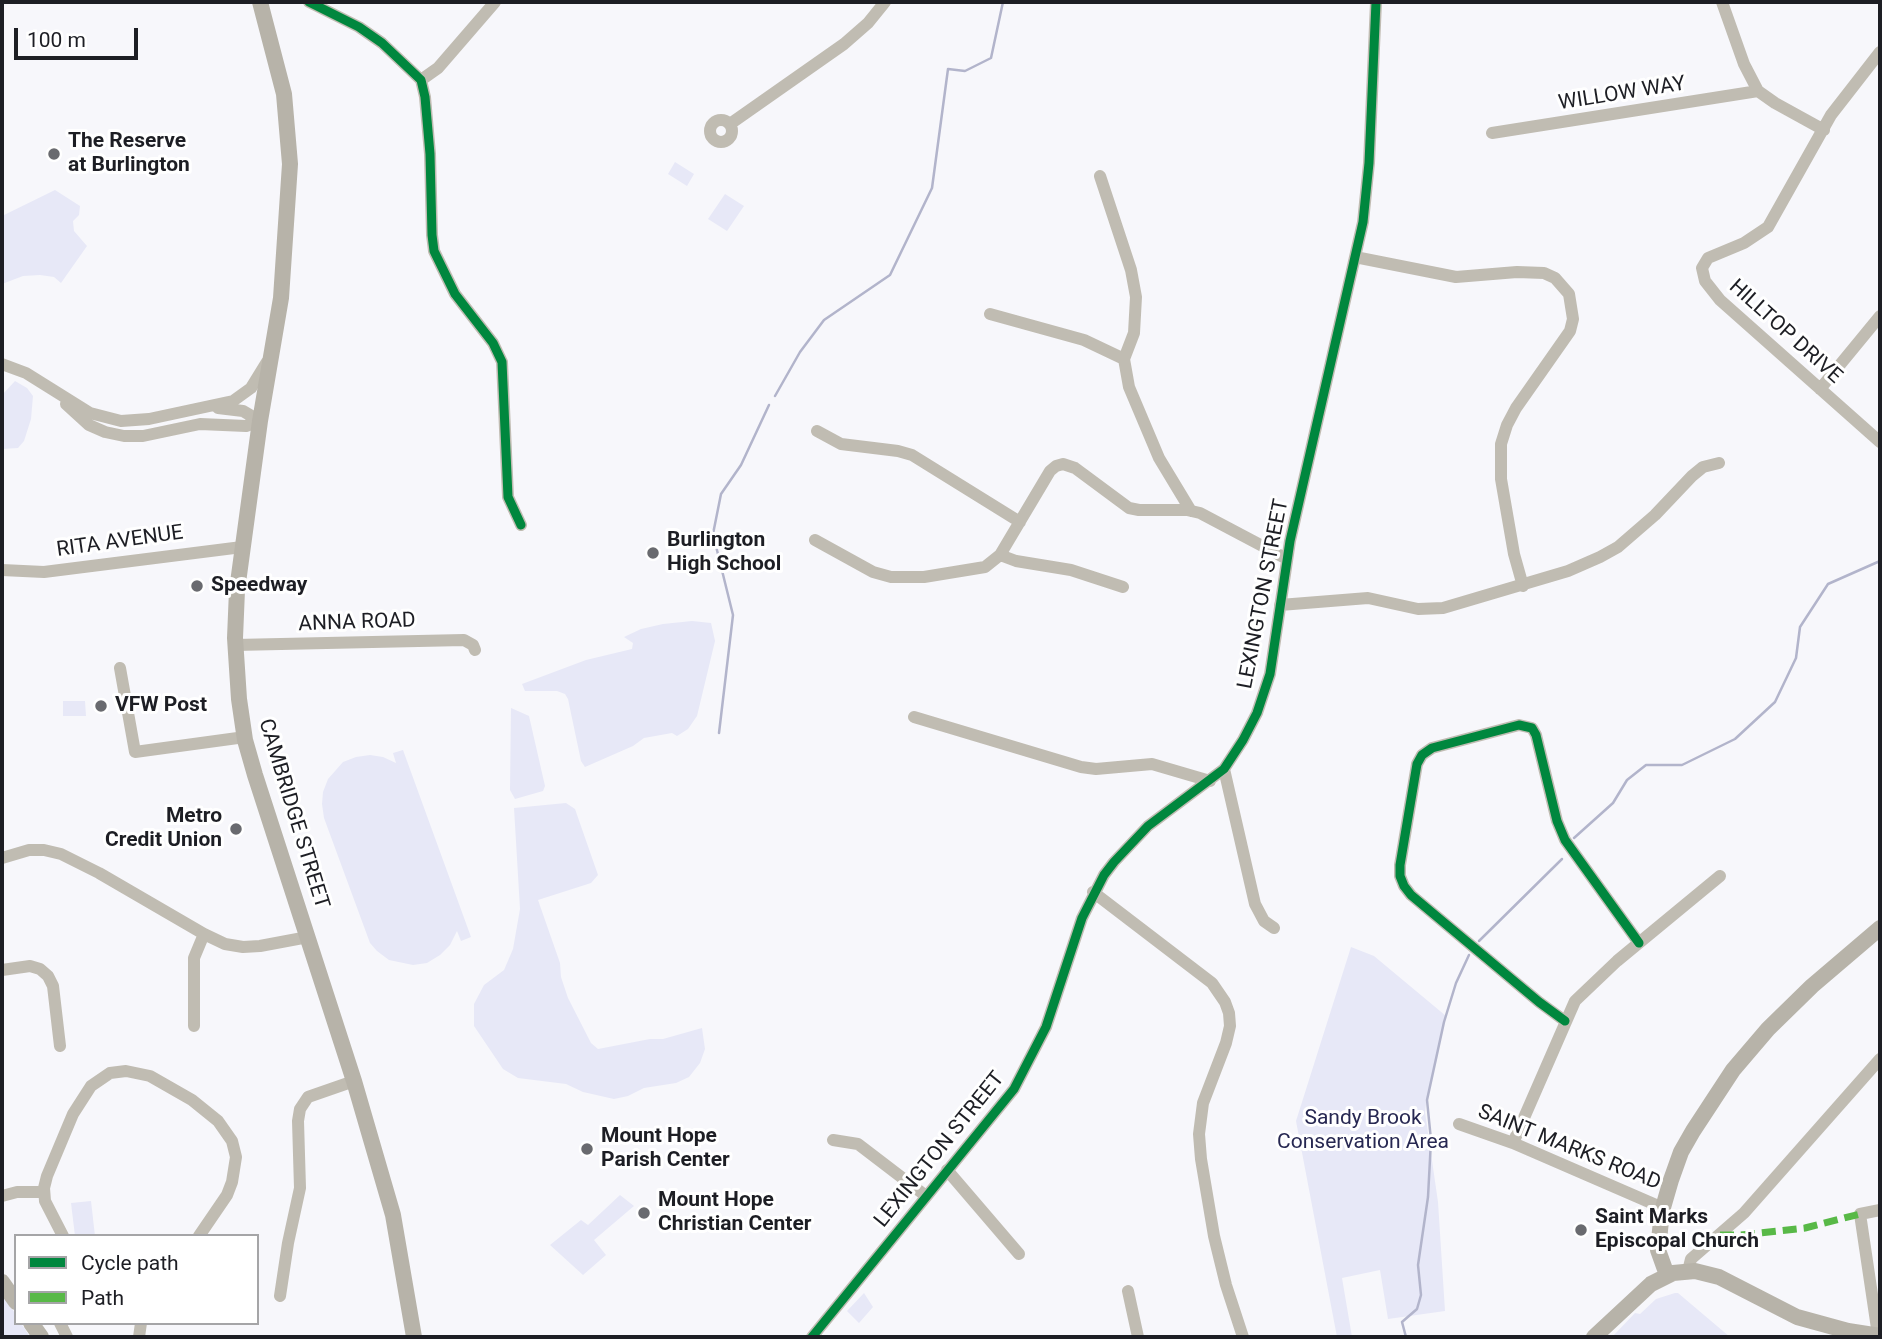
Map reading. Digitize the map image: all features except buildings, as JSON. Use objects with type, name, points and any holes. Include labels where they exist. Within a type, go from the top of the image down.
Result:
[{"type":"main road","name":"CAMBRIDGE STREET","points":[[260,2],[283,87],[290,156],[283,278],[242,547],[235,645],[238,690],[245,737],[255,775],[354,1081],[393,1215],[414,1337]]},
{"type":"main road","points":[[1667,1275],[1658,1250],[1663,1208],[1681,1152],[1733,1070],[1783,1013],[1880,928]]},
{"type":"main road","points":[[1594,1337],[1643,1290],[1667,1275],[1688,1271],[1712,1274],[1779,1309],[1817,1324],[1879,1335]]},
{"type":"main road","points":[[2,1282],[14,1299]]},
{"type":"street","points":[[309,2],[359,27],[382,43],[421,80],[430,154],[433,244],[436,258],[450,284],[493,343],[502,362],[508,497],[521,525]]},
{"type":"street","points":[[421,80],[438,68],[495,2]]},
{"type":"street","points":[[730,124],[844,44],[868,23],[885,2]]},
{"type":"street","name":"LEXINGTON STREET","points":[[812,1337],[1014,1089],[1046,1027],[1076,933],[1093,892],[1114,862],[1139,835],[1224,769],[1247,733],[1264,696],[1287,559],[1363,222],[1369,163],[1376,2]]},
{"type":"street","points":[[1722,2],[1744,64],[1758,91],[1824,130]]},
{"type":"street","name":"HILLTOP DRIVE","points":[[1880,52],[1839,103],[1768,227],[1744,243],[1708,258],[1702,268],[1705,281],[1720,300],[1880,442]]},
{"type":"street","name":"WILLOW WAY","points":[[1492,133],[1758,91]]},
{"type":"street","points":[[1100,176],[1131,270],[1136,297],[1134,333],[1124,359],[1129,387],[1158,458],[1191,510]]},
{"type":"street","points":[[1355,257],[1456,277],[1517,272],[1544,273],[1555,278],[1569,294],[1573,318],[1570,331],[1516,408],[1507,425],[1502,444],[1501,478],[1514,554],[1523,586]]},
{"type":"street","points":[[990,314],[1084,341],[1124,359]]},
{"type":"street","points":[[1820,389],[1880,316]]},
{"type":"street","points":[[2,364],[26,373],[59,396],[96,416],[121,421],[149,419],[228,403],[240,398],[253,386],[271,356]]},
{"type":"street","points":[[59,396],[85,422],[105,432],[124,436],[143,436],[200,424],[246,426],[260,421]]},
{"type":"street","points":[[195,409],[243,411],[260,421]]},
{"type":"street","points":[[817,431],[841,444],[912,455],[1020,522]]},
{"type":"street","points":[[1280,605],[1368,598],[1430,609],[1443,608],[1523,586],[1584,565],[1618,547],[1655,515],[1692,476],[1703,467],[1719,463]]},
{"type":"street","points":[[815,540],[873,572],[898,578],[924,577],[990,565],[1000,555],[1049,471],[1063,464],[1075,468],[1129,508],[1191,510],[1287,559]]},
{"type":"street","name":"RITA AVENUE","points":[[2,570],[44,572],[242,547]]},
{"type":"street","points":[[1000,555],[1016,561],[1070,570],[1123,587]]},
{"type":"street","name":"ANNA ROAD","points":[[235,645],[464,640],[473,645],[475,650]]},
{"type":"street","points":[[120,668],[135,752],[245,737]]},
{"type":"street","points":[[914,717],[1081,767],[1096,769],[1152,764],[1210,781]]},
{"type":"street","points":[[1564,1021],[1411,895],[1404,886],[1400,865],[1417,764],[1422,755],[1432,748],[1520,725],[1532,728],[1562,835],[1639,943]]},
{"type":"street","points":[[1224,769],[1255,904],[1264,921],[1275,928]]},
{"type":"street","points":[[2,858],[29,850],[61,854],[225,944],[243,947],[308,937]]},
{"type":"street","points":[[1513,1143],[1575,1001],[1639,943],[1720,876]]},
{"type":"street","points":[[1093,892],[1207,978],[1221,994],[1229,1013],[1228,1035],[1203,1103],[1199,1133],[1214,1236],[1243,1337]]},
{"type":"street","points":[[194,1026],[194,958],[204,934]]},
{"type":"street","points":[[2,970],[30,966],[42,970],[48,976],[53,986],[60,1046]]},
{"type":"street","points":[[1688,1271],[1691,1259],[1744,1213],[1880,1059]]},
{"type":"street","points":[[62,1234],[47,1208],[44,1192],[47,1176],[68,1124],[91,1086],[99,1078],[115,1072],[143,1073],[164,1082],[198,1105],[223,1127],[233,1145],[236,1164],[230,1189],[200,1234]]},
{"type":"street","points":[[280,1296],[300,1188],[300,1109],[307,1097],[354,1081]]},
{"type":"street","name":"SAINT MARKS ROAD","points":[[1460,1124],[1513,1143],[1663,1208]]},
{"type":"street","points":[[833,1140],[858,1144],[926,1196]]},
{"type":"street","points":[[947,1170],[1019,1254]]},
{"type":"street","points":[[2,1196],[17,1192],[44,1192]]},
{"type":"street","points":[[1879,1335],[1860,1214],[1880,1210]]},
{"type":"street","points":[[1128,1291],[1138,1337]]},
{"type":"green space","points":[[675,162],[694,174],[687,186],[668,174]]},
{"type":"green space","points":[[55,190],[80,206],[79,215],[73,221],[74,231],[87,246],[61,283],[54,277],[40,275],[23,276],[2,284],[2,216]]},
{"type":"green space","points":[[725,194],[744,206],[727,231],[708,219]]},
{"type":"green space","points":[[15,381],[27,388],[33,396],[31,419],[24,441],[18,448],[2,449],[2,395]]},
{"type":"green space","points":[[692,621],[711,623],[715,641],[697,716],[688,729],[677,736],[672,733],[644,738],[633,746],[585,767],[581,761],[565,694],[557,691],[525,691],[522,684],[586,660],[632,649],[633,643],[624,637],[641,629]]},
{"type":"green space","points":[[63,701],[85,701],[86,716],[63,716]]},
{"type":"green space","points":[[511,708],[529,716],[545,786],[543,791],[515,799],[510,790]]},
{"type":"green space","points":[[403,750],[471,937],[461,941],[457,931],[450,945],[440,955],[427,963],[413,965],[389,960],[370,943],[324,818],[322,804],[328,779],[343,762],[370,755],[396,763],[393,753]]},
{"type":"green space","points":[[566,803],[575,809],[598,875],[591,883],[538,900],[560,963],[561,977],[568,998],[591,1043],[598,1049],[663,1039],[702,1028],[705,1049],[700,1063],[689,1077],[676,1083],[644,1088],[614,1099],[583,1092],[566,1084],[518,1078],[503,1069],[474,1026],[474,1004],[484,985],[504,970],[513,949],[520,909],[514,808]]},
{"type":"green space","name":"Sandy Brook Conservation Area","points":[[1351,947],[1374,956],[1446,1016],[1425,1112],[1438,1202],[1445,1311],[1388,1319],[1380,1270],[1342,1278],[1352,1337],[1337,1337],[1296,1121]]},
{"type":"green space","points":[[620,1195],[634,1206],[594,1240],[606,1255],[583,1275],[550,1245],[581,1220],[588,1225]]},
{"type":"green space","points":[[91,1201],[95,1234],[75,1234],[71,1203]]},
{"type":"green space","points":[[2,1293],[14,1312],[14,1325],[22,1325],[30,1337],[2,1337]]},
{"type":"green space","points":[[864,1293],[873,1307],[859,1323],[847,1311]]},
{"type":"green space","points":[[1675,1293],[1730,1337],[1612,1337],[1635,1313],[1640,1314],[1656,1299]]},
{"type":"waterway","points":[[775,396],[800,352],[824,320],[890,275],[932,188],[948,69],[965,71],[991,58],[1003,2]]},
{"type":"waterway","points":[[719,733],[733,615],[713,534],[721,494],[741,465],[769,405]]},
{"type":"waterway","points":[[1574,838],[1613,803],[1627,780],[1646,765],[1682,765],[1735,739],[1775,702],[1796,658],[1800,627],[1828,584],[1880,561]]},
{"type":"waterway","points":[[1479,941],[1562,859]]},
{"type":"waterway","points":[[1406,1337],[1402,1322],[1417,1309],[1421,1295],[1418,1265],[1428,1197],[1431,1140],[1427,1100],[1444,1022],[1456,983],[1469,955]]},
{"type":"marked path","points":[[1720,1235],[1805,1228],[1860,1214]]},
{"type":"cycle path","points":[[309,2],[359,27],[382,43],[421,80],[430,154],[434,251],[455,294],[493,343],[502,362],[508,497],[521,525]]},
{"type":"cycle path","points":[[812,1337],[1014,1089],[1046,1027],[1082,918],[1104,875],[1148,826],[1224,769],[1257,713],[1270,674],[1290,541],[1363,222],[1369,163],[1376,2]]},
{"type":"cycle path","points":[[1565,1021],[1411,895],[1404,886],[1400,865],[1417,764],[1422,755],[1432,748],[1519,725],[1532,728],[1557,821],[1565,840],[1639,943]]},
{"type":"place","name":"The Reserve at Burlington","points":[[54,154]]},
{"type":"place","name":"Burlington High School","points":[[653,553]]},
{"type":"place","name":"Speedway","points":[[197,586]]},
{"type":"place","name":"VFW Post","points":[[101,706]]},
{"type":"place","name":"Metro Credit Union","points":[[236,829]]},
{"type":"place","name":"Mount Hope Parish Center","points":[[587,1149]]},
{"type":"place","name":"Mount Hope Christian Center","points":[[644,1213]]},
{"type":"place","name":"Saint Marks Episcopal Church","points":[[1581,1230]]}]
